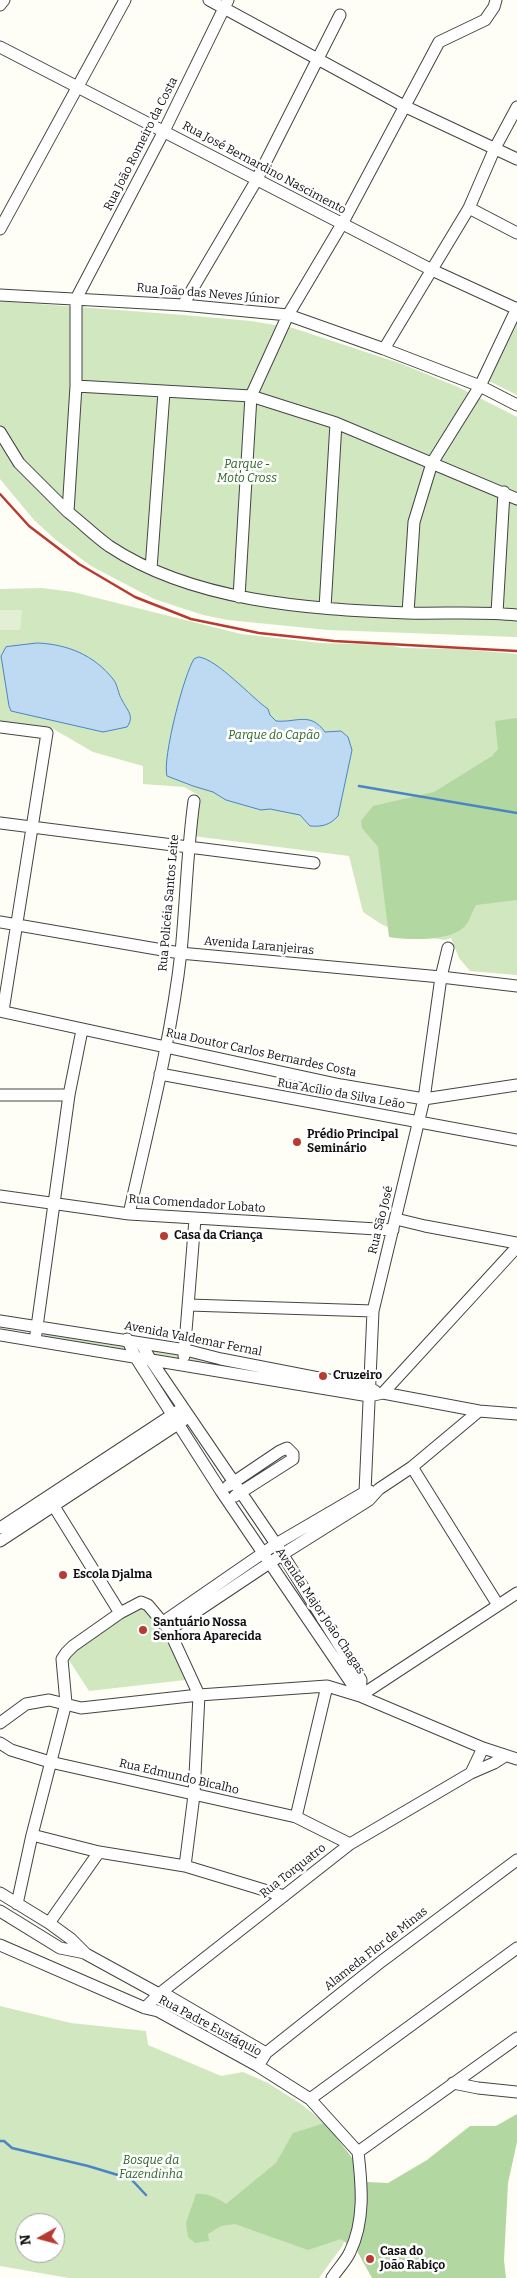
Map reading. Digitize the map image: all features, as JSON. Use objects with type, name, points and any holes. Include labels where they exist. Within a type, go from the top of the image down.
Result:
[{"type":"street","points":[[0,6],[4,0]]},
{"type":"street","points":[[0,229],[125,0]]},
{"type":"street","points":[[209,0],[227,4],[317,58],[404,106],[517,159]]},
{"type":"street","points":[[239,597],[251,396],[288,315],[342,224],[439,42],[485,20],[494,7],[496,0]]},
{"type":"street","name":"Rua João Romeiro da Costa","points":[[76,299],[164,131],[227,4]]},
{"type":"street","points":[[183,305],[256,181],[340,15]]},
{"type":"street","name":"Rua José Bernardino Nascimento","points":[[0,47],[164,131],[256,181],[432,270],[517,308]]},
{"type":"street","points":[[384,348],[469,208],[517,107]]},
{"type":"street","points":[[469,208],[517,233]]},
{"type":"street","name":"Rua João das Neves Júnior","points":[[0,295],[183,305],[288,315],[384,348],[480,386],[517,406]]},
{"type":"street","points":[[68,512],[76,386],[76,299]]},
{"type":"street","points":[[408,613],[414,522],[432,463],[480,386],[517,308]]},
{"type":"street","points":[[76,386],[251,396],[336,424],[517,499]]},
{"type":"street","points":[[151,569],[164,392]]},
{"type":"street","points":[[324,608],[336,424]]},
{"type":"street","points":[[0,432],[19,463],[68,512],[110,546],[151,569],[198,586],[239,597],[324,608],[408,613],[497,613],[517,615]]},
{"type":"street","points":[[497,613],[504,492]]},
{"type":"street","points":[[0,727],[47,733],[18,924],[1,1011]]},
{"type":"street","name":"Rua Policéia Santos Leite","points":[[129,1214],[160,1074],[180,953],[188,845],[194,801]]},
{"type":"street","points":[[0,823],[314,862]]},
{"type":"street","name":"Avenida Laranjeiras","points":[[0,922],[180,953],[441,977],[517,986]]},
{"type":"street","name":"Rua São José","points":[[367,1496],[375,1392],[372,1311],[424,1098],[441,977],[448,948]]},
{"type":"street","name":"Rua Doutor Carlos Bernardes Costa","points":[[1,1011],[341,1085],[424,1098],[517,1085]]},
{"type":"street","points":[[34,1341],[69,1095],[82,1030]]},
{"type":"street","name":"Rua Acílio da Silva Leão","points":[[160,1074],[517,1140]]},
{"type":"street","points":[[0,1095],[69,1095]]},
{"type":"street","name":"Rua Comendador Lobato","points":[[0,1196],[129,1214],[195,1219],[425,1226],[517,1243]]},
{"type":"street","points":[[181,1365],[186,1350],[195,1219]]},
{"type":"street","points":[[375,1392],[517,1247]]},
{"type":"street","points":[[189,1305],[372,1311]]},
{"type":"street","name":"Avenida Valdemar Fernal","points":[[0,1321],[126,1339],[186,1350],[375,1392],[479,1411],[517,1414]]},
{"type":"street","points":[[73,1346],[75,1332]]},
{"type":"street","name":"Avenida Valdemar Fernal","points":[[0,1335],[217,1371],[375,1392]]},
{"type":"street","name":"Avenida Major João Chagas","points":[[126,1339],[136,1358],[221,1491],[360,1696]]},
{"type":"street","name":"Avenida Major João Chagas","points":[[141,1343],[280,1549],[361,1680],[360,1696]]},
{"type":"street","points":[[217,1371],[221,1359]]},
{"type":"street","points":[[0,1541],[6,1528],[116,1459],[186,1411]]},
{"type":"street","points":[[166,1626],[267,1557],[412,1467],[479,1411]]},
{"type":"street","points":[[221,1491],[280,1451],[287,1448],[290,1450],[292,1459],[228,1501]]},
{"type":"street","points":[[412,1467],[498,1605]]},
{"type":"street","points":[[50,1501],[120,1613]]},
{"type":"street","points":[[360,1696],[517,1593]]},
{"type":"street","points":[[17,1904],[32,1835],[66,1703],[62,1659],[66,1653],[120,1613],[141,1602],[148,1605],[166,1626],[200,1694],[194,1795],[185,1866]]},
{"type":"street","points":[[312,1627],[323,1620]]},
{"type":"street","points":[[296,1817],[327,1686]]},
{"type":"street","points":[[0,1723],[26,1704],[49,1700],[81,1708],[200,1694],[327,1686],[360,1696],[483,1748],[517,1759]]},
{"type":"street","name":"Rua Edmundo Bicalho","points":[[0,1743],[12,1750],[50,1762],[296,1817],[350,1844]]},
{"type":"street","points":[[470,1773],[483,1748]]},
{"type":"street","name":"Rua Torquatro","points":[[145,2008],[159,1994],[350,1844],[470,1773],[505,1756]]},
{"type":"street","points":[[32,1835],[99,1852],[185,1866],[284,1896]]},
{"type":"street","points":[[49,1924],[99,1852]]},
{"type":"street","name":"Alameda Flor de Minas","points":[[258,2066],[266,2053],[382,1961],[517,1860]]},
{"type":"street","points":[[0,1893],[71,1939],[86,1954]]},
{"type":"street","points":[[0,1911],[60,1948],[86,1954],[159,1994],[165,1994],[266,2053]]},
{"type":"street","name":"Rua Padre Eustáquio","points":[[0,1945],[145,2008],[158,2011],[258,2066],[310,2099],[358,2152]]},
{"type":"street","points":[[310,2099],[517,1948]]},
{"type":"street","points":[[158,2011],[159,1994]]},
{"type":"street","points":[[332,2278],[350,2253],[361,2217],[362,2181],[358,2152],[517,2038]]},
{"type":"street","points":[[453,2083],[517,2092]]},
{"type":"green space","name":"Parque - Moto Cross","points":[[0,301],[251,321],[293,328],[399,363],[458,387],[517,417],[517,637],[328,630],[228,620],[203,615],[154,599],[91,566],[56,540],[34,520],[0,479]]},
{"type":"green space","points":[[517,324],[517,395],[489,381]]},
{"type":"green space","name":"Parque do Capão","points":[[42,588],[73,592],[241,634],[320,643],[459,649],[517,654],[517,975],[470,971],[459,958],[451,938],[445,940],[403,934],[381,924],[363,912],[349,856],[193,836],[200,796],[184,787],[143,784],[143,766],[93,752],[50,727],[0,722],[0,589]]},
{"type":"green space","points":[[0,610],[22,610],[20,630],[0,630]]},
{"type":"green space","points":[[517,718],[517,900],[476,905],[465,926],[450,935],[429,939],[389,937],[378,847],[362,828],[361,821],[373,806],[434,792],[492,756],[498,749],[495,721]]},
{"type":"green space","points":[[44,1331],[124,1340],[132,1355],[43,1339]]},
{"type":"green space","points":[[148,1348],[201,1358],[200,1367],[156,1359]]},
{"type":"green space","points":[[139,1604],[167,1630],[187,1674],[185,1680],[89,1691],[67,1657]]},
{"type":"green space","name":"Bosque da Fazendinha","points":[[0,2006],[71,2023],[146,2031],[148,2045],[221,2076],[243,2072],[268,2083],[301,2104],[325,2123],[355,2205],[343,2245],[319,2278],[69,2278],[0,2266]]},
{"type":"green space","points":[[517,2114],[517,2142],[508,2183],[504,2260],[506,2278],[372,2278],[357,2251],[341,2239],[308,2250],[235,2224],[221,2226],[208,2234],[209,2241],[195,2243],[188,2237],[186,2223],[196,2194],[212,2196],[226,2204],[276,2163],[293,2133],[325,2123],[350,2155],[367,2182],[388,2183],[427,2160],[470,2126],[496,2126]]},
{"type":"water","points":[[37,643],[59,646],[79,652],[89,657],[106,671],[115,681],[129,713],[130,720],[127,727],[103,732],[11,711],[1,656],[6,647]]},
{"type":"water","points":[[199,657],[206,659],[225,671],[268,709],[270,715],[276,721],[308,720],[314,722],[325,732],[341,731],[348,737],[352,750],[338,816],[332,822],[326,825],[310,826],[300,815],[270,809],[261,810],[226,800],[213,792],[167,776],[166,767],[171,735],[180,698],[194,659]]},
{"type":"waterway","points":[[359,786],[517,813]]},
{"type":"waterway","points":[[0,2141],[4,2141],[12,2148],[88,2166],[131,2179],[146,2195]]},
{"type":"railway","points":[[0,494],[29,526],[79,564],[135,597],[191,619],[259,633],[334,641],[517,651]]},
{"type":"place","name":"Prédio Principal Seminário","points":[[297,1142]]},
{"type":"place","name":"Casa da Criança","points":[[164,1236]]},
{"type":"place","name":"Cruzeiro","points":[[323,1376]]},
{"type":"place","name":"Escola Djalma","points":[[63,1575]]},
{"type":"place","name":"Santuário Nossa Senhora Aparecida","points":[[143,1630]]},
{"type":"place","name":"Casa do João Rabiço","points":[[370,2259]]}]
